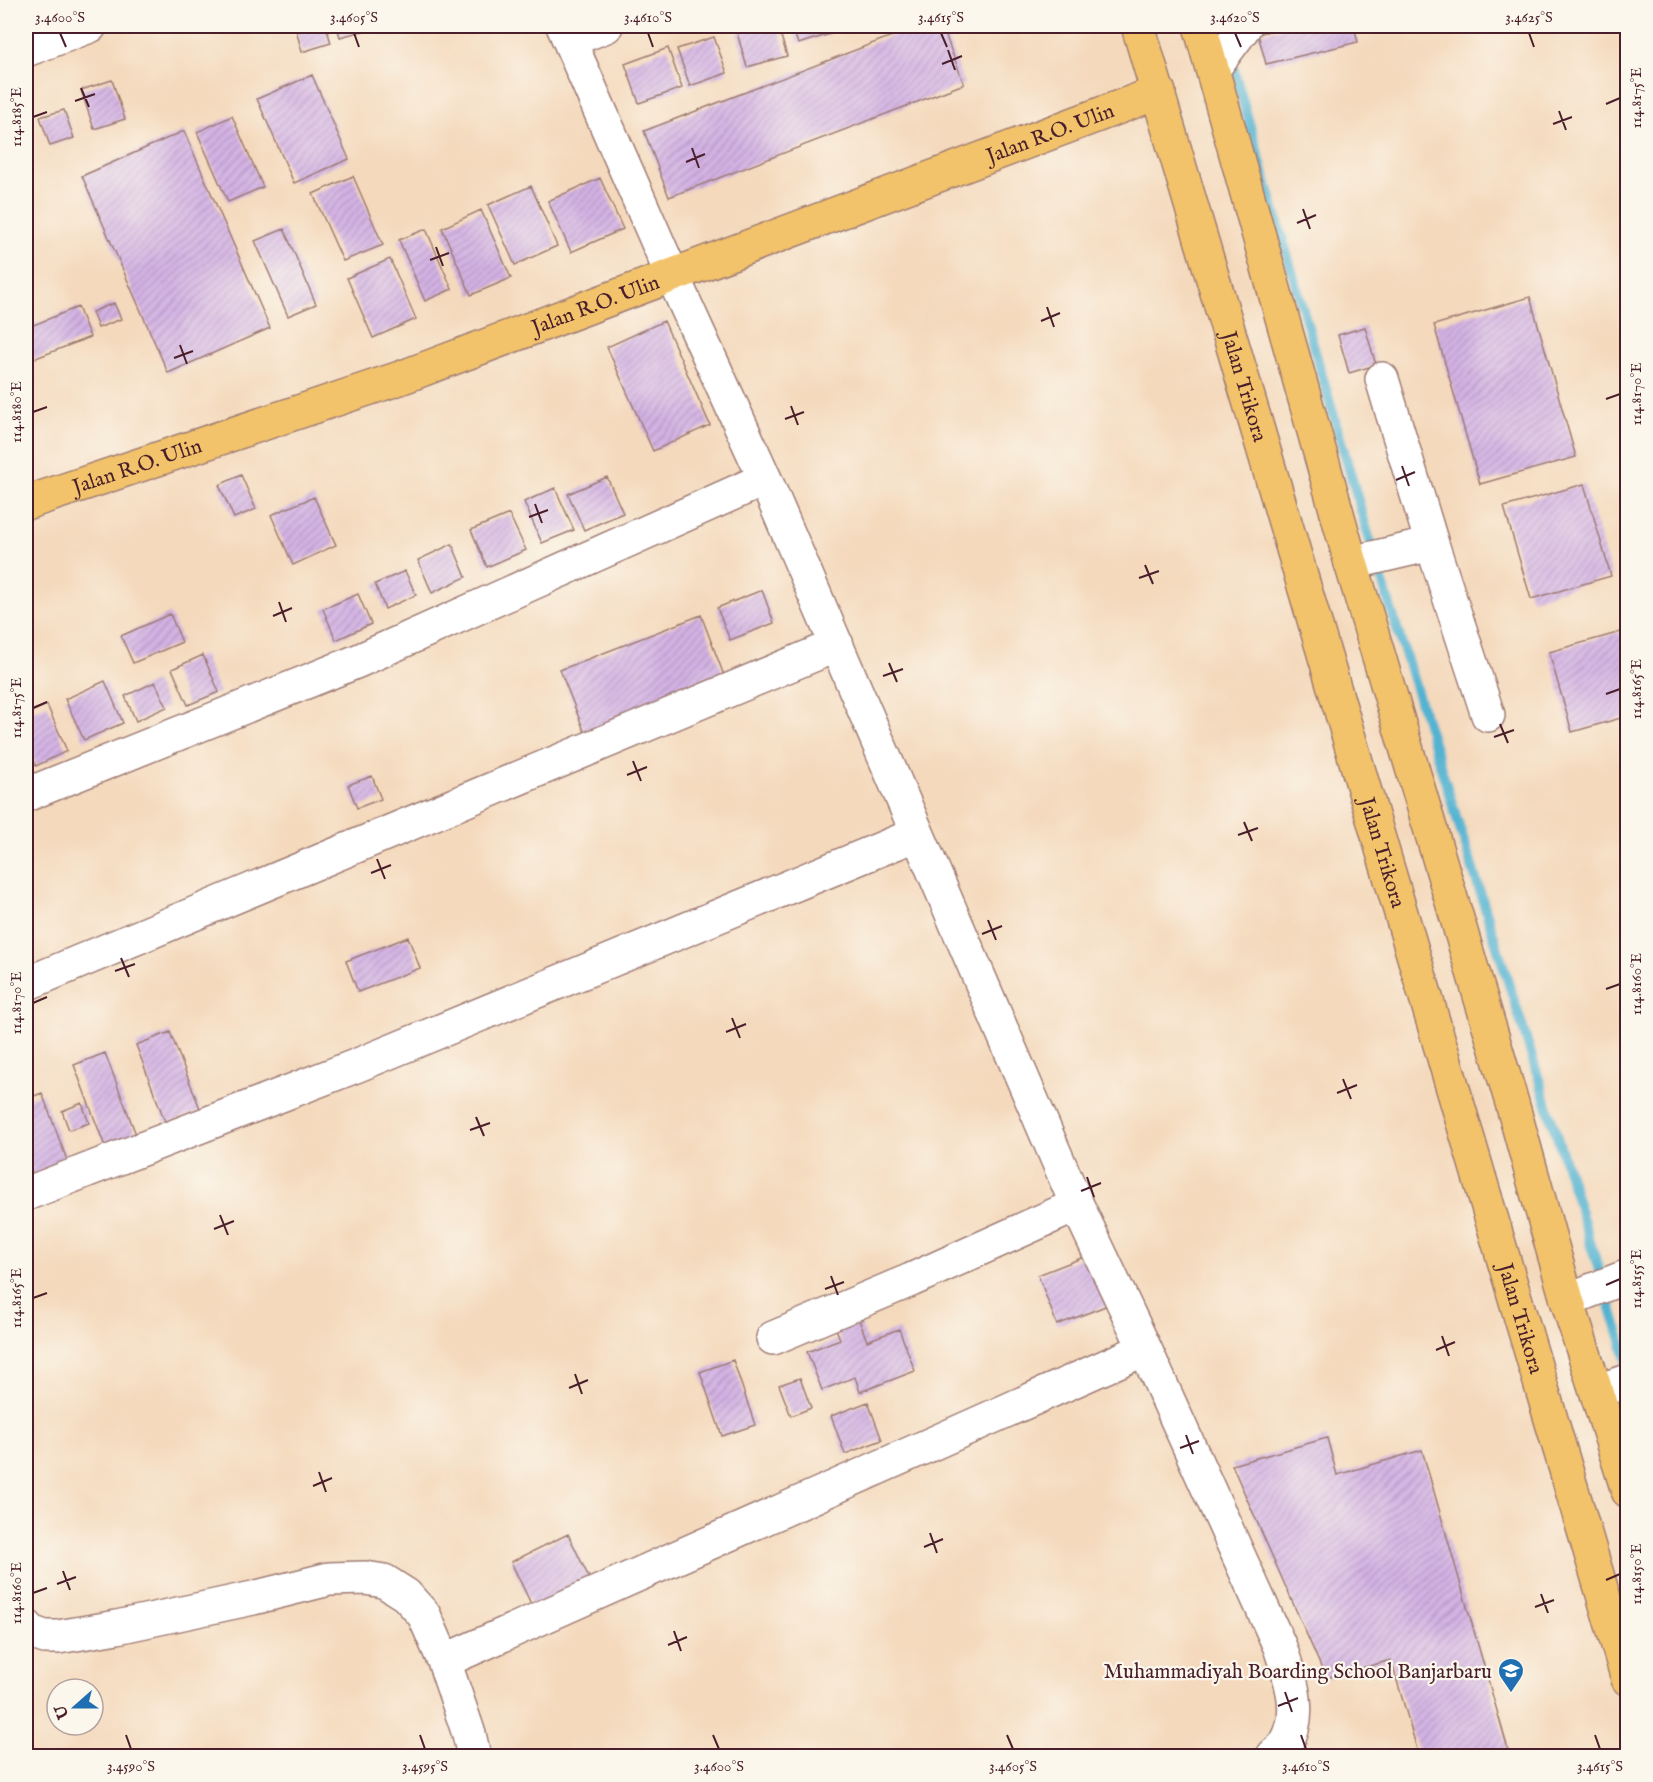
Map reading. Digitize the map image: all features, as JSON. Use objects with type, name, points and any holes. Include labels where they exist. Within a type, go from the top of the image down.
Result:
[{"type":"main road","name":"Jalan Trikora","points":[[1138,26],[1628,1679]]},
{"type":"main road","points":[[1200,26],[1351,563],[1512,1103],[1567,1300],[1612,1386],[1628,1491]]},
{"type":"main road","name":"Jalan R.O. Ulin","points":[[26,503],[400,378],[1159,92]]},
{"type":"main road","points":[[1462,1117],[1512,1103]]},
{"type":"street","points":[[26,50],[90,26]]},
{"type":"street","points":[[606,26],[566,33],[672,275],[765,479],[1077,1205],[1280,1647],[1290,1678],[1295,1705],[1286,1744],[1273,1756]]},
{"type":"street","points":[[1213,69],[1245,26]]},
{"type":"street","points":[[1382,379],[1432,544],[1488,715]]},
{"type":"street","points":[[26,795],[358,662],[765,479]]},
{"type":"street","points":[[1351,563],[1432,544]]},
{"type":"street","points":[[26,984],[837,645]]},
{"type":"street","points":[[26,1194],[357,1065],[917,834]]},
{"type":"street","points":[[773,1338],[900,1285],[1077,1205]]},
{"type":"street","points":[[1567,1300],[1628,1276]]},
{"type":"street","points":[[444,1662],[1145,1349]]},
{"type":"street","points":[[26,1626],[33,1633],[45,1637],[58,1637],[253,1598],[329,1579],[364,1578],[384,1581],[406,1595],[424,1615],[444,1662],[469,1734],[474,1756]]},
{"type":"building","points":[[295,26],[326,26],[331,43],[302,52]]},
{"type":"building","points":[[337,26],[374,26],[374,28],[340,37]]},
{"type":"building","points":[[764,26],[778,26],[787,56],[747,67],[737,33]]},
{"type":"building","points":[[792,26],[828,26],[830,34],[798,44]]},
{"type":"building","points":[[918,26],[942,26],[964,84],[669,197],[644,131]]},
{"type":"building","points":[[1288,26],[1354,26],[1358,42],[1266,64],[1258,34]]},
{"type":"building","points":[[714,37],[727,73],[690,86],[677,49]]},
{"type":"building","points":[[668,48],[682,88],[639,103],[625,64]]},
{"type":"building","points":[[312,75],[349,159],[294,183],[257,99]]},
{"type":"building","points":[[112,80],[125,119],[94,129],[81,90]]},
{"type":"building","points":[[64,110],[74,138],[50,146],[40,117]]},
{"type":"building","points":[[232,116],[263,187],[228,202],[197,132]]},
{"type":"building","points":[[184,131],[270,328],[168,373],[82,176]]},
{"type":"building","points":[[353,176],[383,245],[343,261],[313,194]]},
{"type":"building","points":[[600,178],[623,229],[571,252],[548,201]]},
{"type":"building","points":[[531,186],[557,246],[515,265],[488,205]]},
{"type":"building","points":[[481,210],[511,278],[471,295],[442,228]]},
{"type":"building","points":[[284,229],[316,304],[288,316],[255,241]]},
{"type":"building","points":[[426,229],[452,289],[425,301],[399,240]]},
{"type":"building","points":[[390,259],[416,319],[373,338],[347,278]]},
{"type":"building","points":[[1530,297],[1576,457],[1480,484],[1434,325]]},
{"type":"building","points":[[114,303],[121,319],[98,328],[92,312]]},
{"type":"building","points":[[78,307],[90,337],[26,362],[26,328]]},
{"type":"building","points":[[664,321],[710,425],[653,451],[607,347]]},
{"type":"building","points":[[1365,327],[1376,365],[1349,373],[1338,335]]},
{"type":"building","points":[[241,475],[256,509],[234,518],[219,485]]},
{"type":"building","points":[[607,477],[623,513],[584,530],[568,494]]},
{"type":"building","points":[[1584,484],[1611,576],[1531,599],[1504,507]]},
{"type":"building","points":[[555,488],[574,530],[542,543],[524,502]]},
{"type":"building","points":[[314,497],[336,545],[293,565],[271,515]]},
{"type":"building","points":[[509,514],[526,550],[487,567],[471,530]]},
{"type":"building","points":[[452,544],[466,577],[432,593],[418,560]]},
{"type":"building","points":[[405,571],[416,595],[385,609],[375,584]]},
{"type":"building","points":[[762,590],[774,623],[730,640],[717,608]]},
{"type":"building","points":[[358,594],[371,624],[336,640],[323,609]]},
{"type":"building","points":[[170,614],[182,642],[133,663],[121,636]]},
{"type":"building","points":[[701,615],[725,678],[585,733],[560,670]]},
{"type":"building","points":[[1628,630],[1628,716],[1572,732],[1549,652]]},
{"type":"building","points":[[203,655],[219,692],[188,705],[172,669]]},
{"type":"building","points":[[105,681],[123,723],[84,740],[65,699]]},
{"type":"building","points":[[155,682],[167,707],[136,721],[125,696]]},
{"type":"building","points":[[47,705],[67,751],[36,766],[26,742],[26,714]]},
{"type":"building","points":[[372,776],[381,799],[357,808],[348,785]]},
{"type":"building","points":[[408,937],[420,968],[358,992],[346,961]]},
{"type":"building","points":[[170,1032],[201,1111],[166,1124],[136,1045]]},
{"type":"building","points":[[105,1053],[140,1145],[109,1157],[74,1065]]},
{"type":"building","points":[[42,1093],[70,1168],[35,1182],[26,1158],[26,1099]]},
{"type":"building","points":[[82,1103],[89,1123],[69,1130],[62,1111]]},
{"type":"building","points":[[1089,1255],[1108,1305],[1057,1325],[1038,1275]]},
{"type":"building","points":[[858,1317],[867,1341],[899,1329],[915,1371],[860,1392],[855,1377],[822,1390],[807,1352],[840,1339],[835,1326]]},
{"type":"building","points":[[733,1360],[755,1425],[722,1436],[700,1372]]},
{"type":"building","points":[[800,1378],[811,1408],[791,1416],[779,1385]]},
{"type":"building","points":[[868,1402],[882,1440],[845,1454],[831,1416]]},
{"type":"building","points":[[1327,1438],[1337,1475],[1422,1450],[1510,1756],[1419,1756],[1391,1660],[1326,1678],[1232,1465]]},
{"type":"building","points":[[568,1534],[591,1582],[534,1610],[511,1562]]},
{"type":"waterway","points":[[1230,57],[1374,555],[1628,1367]]},
{"type":"place","name":"Muhammadiyah Boarding School Banjarbaru","points":[[1511,1694]]}]
